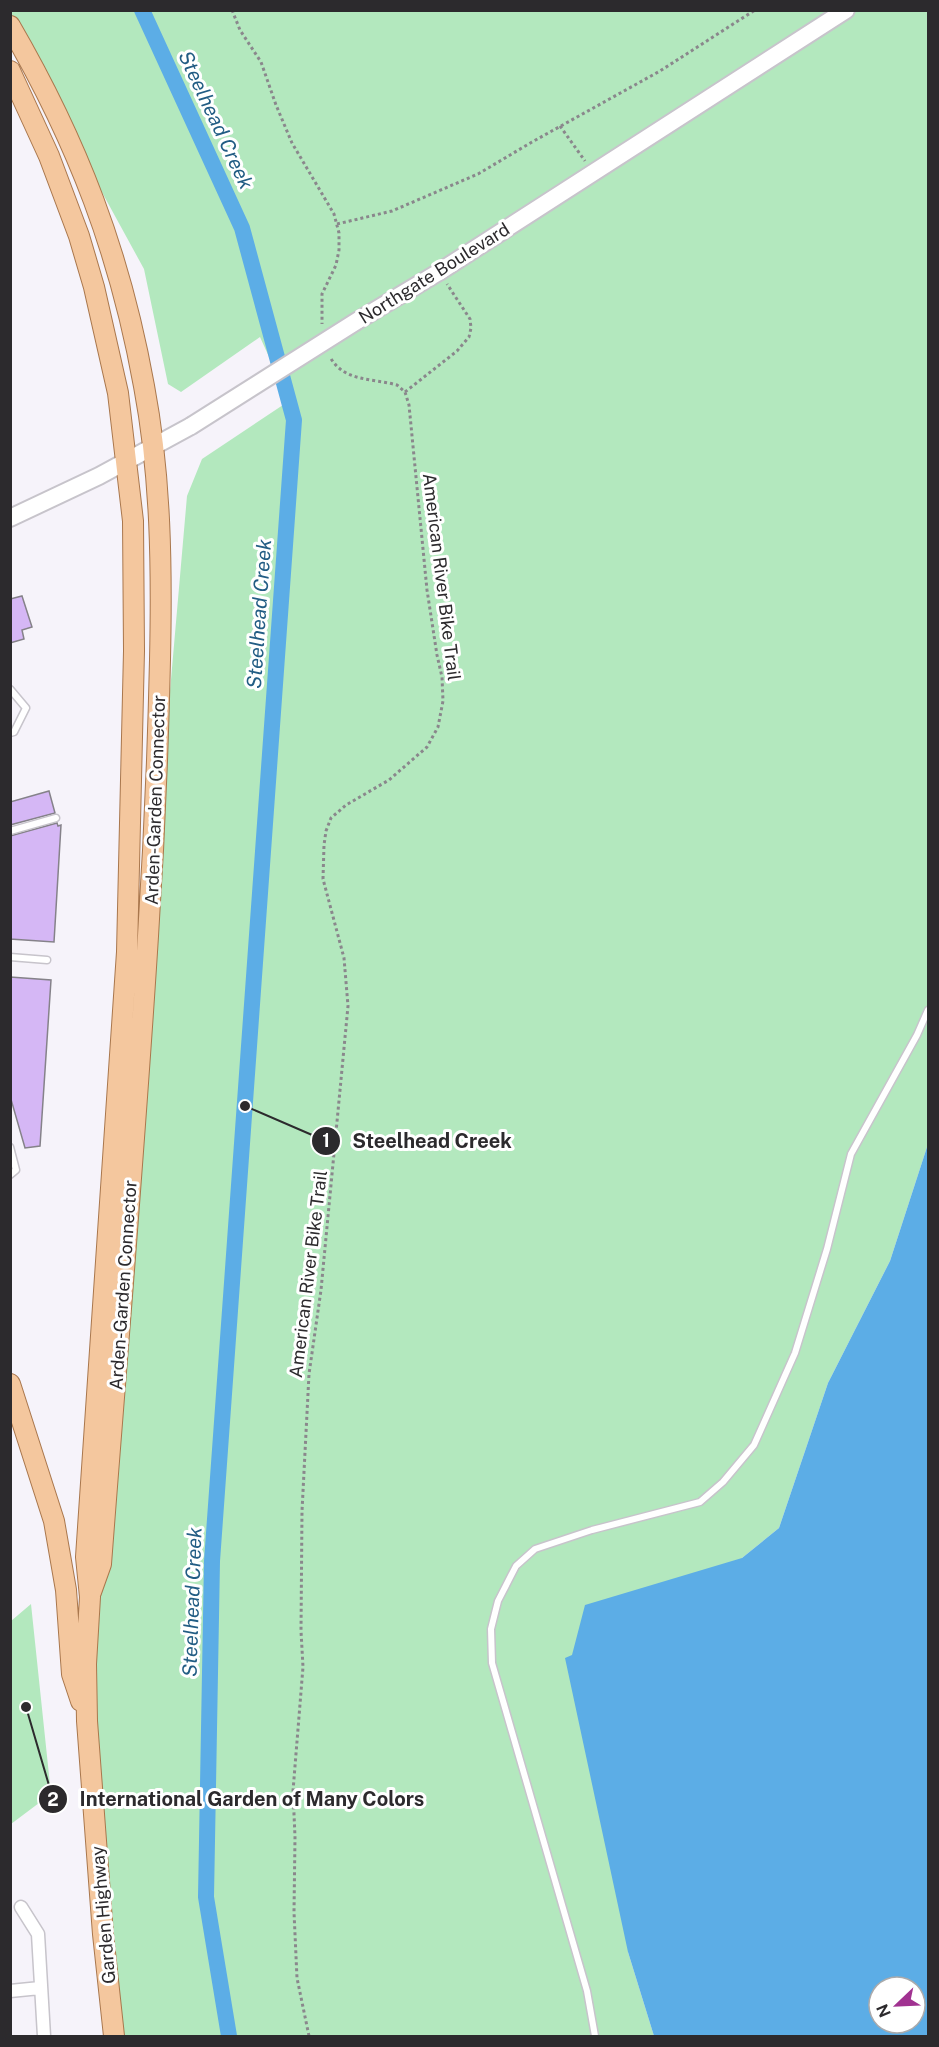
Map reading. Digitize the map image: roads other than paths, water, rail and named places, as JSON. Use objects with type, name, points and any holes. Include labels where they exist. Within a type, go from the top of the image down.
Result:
[{"type":"main road","name":"Northgate Boulevard","points":[[10,518],[153,448],[191,426],[439,272],[846,10]]},
{"type":"main road","name":"Arden-Garden Connector","points":[[10,26],[42,82],[69,137],[106,231],[145,389],[153,448],[161,560],[159,726],[153,870],[101,1564],[90,1597]]},
{"type":"main road","name":"Arden-Garden Connector","points":[[10,71],[49,156],[79,236],[94,287],[118,393],[133,521],[127,952],[86,1557],[90,1597],[87,1643],[87,1721]]},
{"type":"main road","points":[[10,1384],[54,1521],[66,1590],[72,1674],[87,1721]]},
{"type":"main road","name":"Garden Highway","points":[[87,1721],[114,2037]]},
{"type":"street","points":[[21,1907],[38,1934],[44,2037]]},
{"type":"street","points":[[10,1991],[40,1988]]},
{"type":"lane","points":[[10,689],[26,708],[14,732],[10,733]]},
{"type":"lane","points":[[10,831],[56,818]]},
{"type":"lane","points":[[10,957],[48,960]]},
{"type":"lane","points":[[595,2037],[587,1991],[492,1663],[491,1629],[498,1601],[516,1566],[534,1549],[592,1530],[700,1502],[723,1482],[754,1445],[795,1353],[827,1249],[850,1154],[917,1035],[928,1010]]},
{"type":"lane","points":[[10,1147],[16,1170],[10,1175]]},
{"type":"water","points":[[928,1144],[928,2036],[654,2036],[628,1952],[565,1658],[572,1655],[585,1605],[742,1558],[779,1528],[828,1383],[890,1261]]},
{"type":"waterway","name":"Steelhead Creek","points":[[142,10],[242,228],[294,420],[212,1561],[206,1897],[229,2036]]},
{"type":"place","name":"Steelhead Creek","points":[[245,1106]]},
{"type":"place","name":"International Garden of Many Colors","points":[[26,1707]]}]
